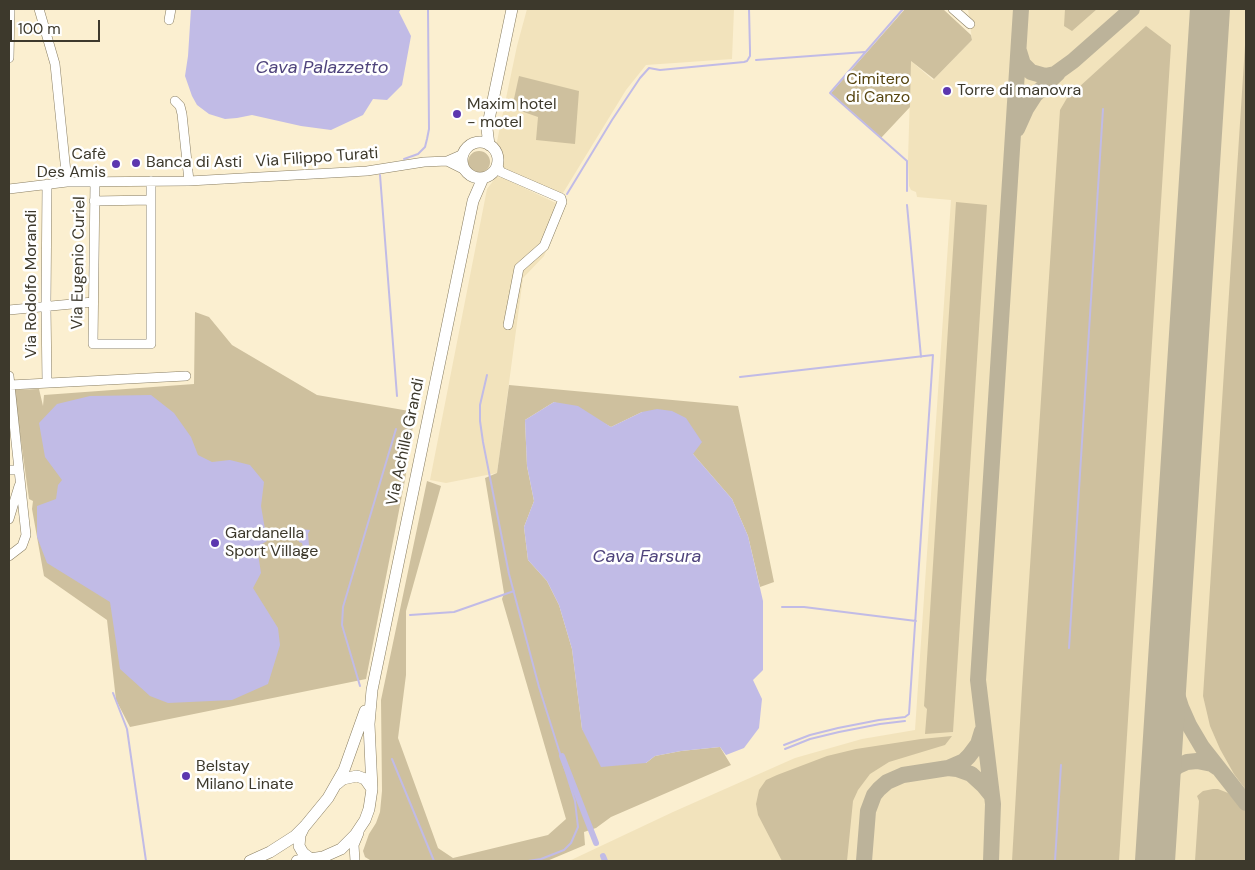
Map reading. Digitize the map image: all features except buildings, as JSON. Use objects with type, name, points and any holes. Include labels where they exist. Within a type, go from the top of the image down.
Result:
[{"type":"main road","points":[[484,144],[512,9]]},
{"type":"main road","points":[[463,154],[470,146],[484,144],[496,153],[481,172]]},
{"type":"main road","name":"Via Achille Grandi","points":[[250,861],[270,852],[295,836],[328,798],[358,733],[372,690],[473,202],[481,172],[462,162],[463,154]]},
{"type":"main road","name":"Via Achille Grandi","points":[[297,861],[314,860],[340,849],[355,835],[365,820],[371,802],[372,789],[369,724],[372,690]]},
{"type":"main road","points":[[336,784],[343,779],[357,776],[365,779],[372,789]]},
{"type":"main road","points":[[305,826],[300,835],[299,846],[303,853],[314,860]]},
{"type":"street","points":[[9,58],[10,9]]},
{"type":"street","points":[[39,9],[55,64],[67,182]]},
{"type":"street","points":[[169,20],[171,9]]},
{"type":"street","points":[[954,9],[970,24]]},
{"type":"street","points":[[175,101],[180,106],[182,114],[189,181]]},
{"type":"street","name":"Via Filippo Turati","points":[[447,161],[463,154]]},
{"type":"street","name":"Via Filippo Turati","points":[[9,189],[67,182],[189,181],[366,171],[424,162],[447,161],[481,172]]},
{"type":"street","points":[[481,172],[501,172],[561,198],[562,202],[544,246],[536,251],[530,260],[520,266],[508,325]]},
{"type":"street","points":[[94,201],[151,200],[152,181]]},
{"type":"street","name":"Via Eugenio Curiel","points":[[94,182],[93,344],[151,344],[151,200]]},
{"type":"street","name":"Via Rodolfo Morandi","points":[[47,184],[47,384]]},
{"type":"street","points":[[9,310],[93,302]]},
{"type":"street","points":[[9,376],[26,535],[25,543],[9,556]]},
{"type":"street","points":[[10,386],[186,376]]},
{"type":"street","points":[[9,470],[20,474]]},
{"type":"street","points":[[9,519],[20,474]]},
{"type":"street","points":[[9,548],[20,548]]},
{"type":"street","points":[[355,861],[354,845],[365,820]]},
{"type":"shaded area","points":[[527,9],[734,9],[732,59],[646,65],[626,90],[560,195],[505,171],[501,165],[500,153],[496,146],[517,46]]},
{"type":"shaded area","points":[[968,9],[1246,9],[1246,861],[569,861],[795,758],[862,739],[915,730],[951,200],[917,197],[916,192],[911,190],[909,186],[911,61],[933,80],[972,40]]},
{"type":"shaded area","points":[[496,177],[503,178],[558,204],[562,214],[544,256],[523,278],[497,473],[446,483],[430,480],[487,189]]},
{"type":"green space","name":"Cimitero di Canzo","points":[[905,9],[943,9],[971,35],[972,40],[934,79],[911,61],[910,107],[881,138],[831,93]]},
{"type":"green space","points":[[1065,9],[1097,9],[1072,31],[1064,26]]},
{"type":"green space","points":[[1146,26],[1171,45],[1119,861],[1012,861],[1060,110],[1067,98]]},
{"type":"green space","points":[[1246,30],[1246,790],[1234,774],[1220,749],[1210,726],[1203,696]]},
{"type":"green space","points":[[519,76],[579,91],[575,144],[536,140],[538,117],[512,108]]},
{"type":"green space","points":[[479,151],[487,154],[490,162],[487,170],[479,173],[471,170],[468,162],[471,154]]},
{"type":"green space","points":[[956,202],[987,205],[953,732],[925,734],[927,709],[924,706]]},
{"type":"green space","name":"Gardanella Sport Village","points":[[195,312],[209,317],[232,345],[317,395],[415,412],[405,480],[366,679],[130,727],[116,700],[107,620],[44,576],[32,509],[33,501],[29,499],[14,390],[39,389],[43,406],[44,395],[194,384]]},
{"type":"green space","points":[[509,385],[738,406],[774,582],[760,587],[748,536],[732,499],[693,454],[642,412],[611,427],[554,402],[525,420],[527,466],[534,501],[524,527],[528,560],[547,581],[559,605],[572,649],[582,729],[646,763],[655,756],[720,747],[731,765],[611,817],[596,828],[584,832],[585,845],[547,861],[370,860],[365,857],[363,851],[380,812],[382,791],[381,700],[427,481],[441,486],[406,611],[406,675],[398,738],[438,848],[453,858],[548,835],[566,819],[502,599],[504,593],[485,478],[497,473]]},
{"type":"green space","points":[[952,736],[945,745],[889,762],[870,774],[858,790],[853,801],[847,861],[782,861],[758,815],[756,804],[759,790],[766,780],[827,756],[856,749]]},
{"type":"green space","points":[[1213,789],[1228,793],[1246,812],[1246,861],[1195,861],[1199,801],[1197,796],[1203,791]]},
{"type":"water","name":"Cava Palazzetto","points":[[191,9],[401,9],[399,12],[411,36],[402,85],[387,100],[373,99],[363,115],[331,130],[301,126],[252,115],[225,119],[209,114],[197,105],[185,76]]},
{"type":"water","points":[[151,395],[174,413],[191,437],[198,455],[212,462],[230,460],[250,465],[264,482],[261,506],[267,541],[257,547],[261,573],[253,588],[278,628],[280,645],[268,684],[232,700],[168,703],[150,696],[120,669],[110,602],[47,563],[37,537],[37,506],[56,499],[58,485],[62,480],[45,457],[39,423],[57,404],[90,396]]},
{"type":"water","name":"Cava Farsura","points":[[554,402],[578,406],[611,427],[642,412],[657,409],[672,411],[686,418],[702,442],[693,454],[732,499],[748,536],[763,601],[763,670],[753,680],[762,699],[759,728],[744,748],[726,755],[720,747],[681,751],[655,756],[646,763],[601,767],[582,729],[572,649],[559,605],[547,581],[528,560],[524,527],[534,501],[527,466],[525,420]]},
{"type":"water","points":[[298,529],[310,530],[307,548],[303,547],[298,537],[294,535],[294,533],[298,534]]},
{"type":"waterway","points":[[404,159],[418,154],[425,147],[429,129],[428,9]]},
{"type":"waterway","points":[[567,194],[612,120],[640,78],[649,68],[660,70],[747,61],[750,56],[749,9]]},
{"type":"waterway","points":[[903,9],[830,93],[907,161],[907,191]]},
{"type":"waterway","points":[[756,60],[865,52]]},
{"type":"waterway","points":[[1069,648],[1103,109]]},
{"type":"waterway","points":[[380,175],[397,396]]},
{"type":"waterway","points":[[907,205],[921,357]]},
{"type":"waterway","points":[[740,377],[933,355],[909,714],[905,717],[838,728],[810,735],[784,745]]},
{"type":"waterway","points":[[487,375],[480,405],[480,421],[509,574],[539,687],[575,801],[578,827],[571,843],[564,850],[541,859],[528,861]]},
{"type":"waterway","points":[[360,686],[342,625],[343,607],[396,429]]},
{"type":"waterway","points":[[410,615],[454,612],[514,591]]},
{"type":"waterway","points":[[782,607],[804,607],[916,621]]},
{"type":"waterway","points":[[113,693],[127,729],[146,861]]},
{"type":"waterway","points":[[785,749],[810,739],[839,732],[905,721]]},
{"type":"waterway","points":[[562,756],[596,843]]},
{"type":"waterway","points":[[392,759],[434,861]]},
{"type":"waterway","points":[[1055,861],[1061,765]]},
{"type":"waterway","points":[[603,856],[605,861]]},
{"type":"taxiway","points":[[991,861],[993,804],[978,680],[1021,9]]},
{"type":"taxiway","points":[[1019,51],[1023,64],[1031,72],[1045,76],[1055,74],[1073,61],[1132,9]]},
{"type":"taxiway","points":[[1198,9],[1208,43]]},
{"type":"taxiway","points":[[1017,129],[1035,95],[1058,73]]},
{"type":"taxiway","points":[[1170,636],[1170,659],[1174,685],[1189,725],[1202,747],[1246,803]]},
{"type":"taxiway","points":[[864,861],[868,811],[874,795],[879,789],[887,782],[903,775],[948,768],[964,761],[978,744],[982,731]]},
{"type":"taxiway","points":[[1159,805],[1164,780],[1178,766],[1187,762],[1197,761],[1212,764],[1218,768]]},
{"type":"taxiway","points":[[948,768],[971,774],[992,796]]},
{"type":"runway","points":[[1155,861],[1210,9]]},
{"type":"place","name":"Torre di manovra","points":[[947,91]]},
{"type":"place","name":"Maxim hotel - motel","points":[[457,114]]},
{"type":"place","name":"Banca di Asti","points":[[136,163]]},
{"type":"place","name":"Cafè Des Amis","points":[[116,164]]},
{"type":"place","name":"Gardanella Sport Village","points":[[215,543]]},
{"type":"place","name":"Belstay Milano Linate","points":[[186,776]]}]
